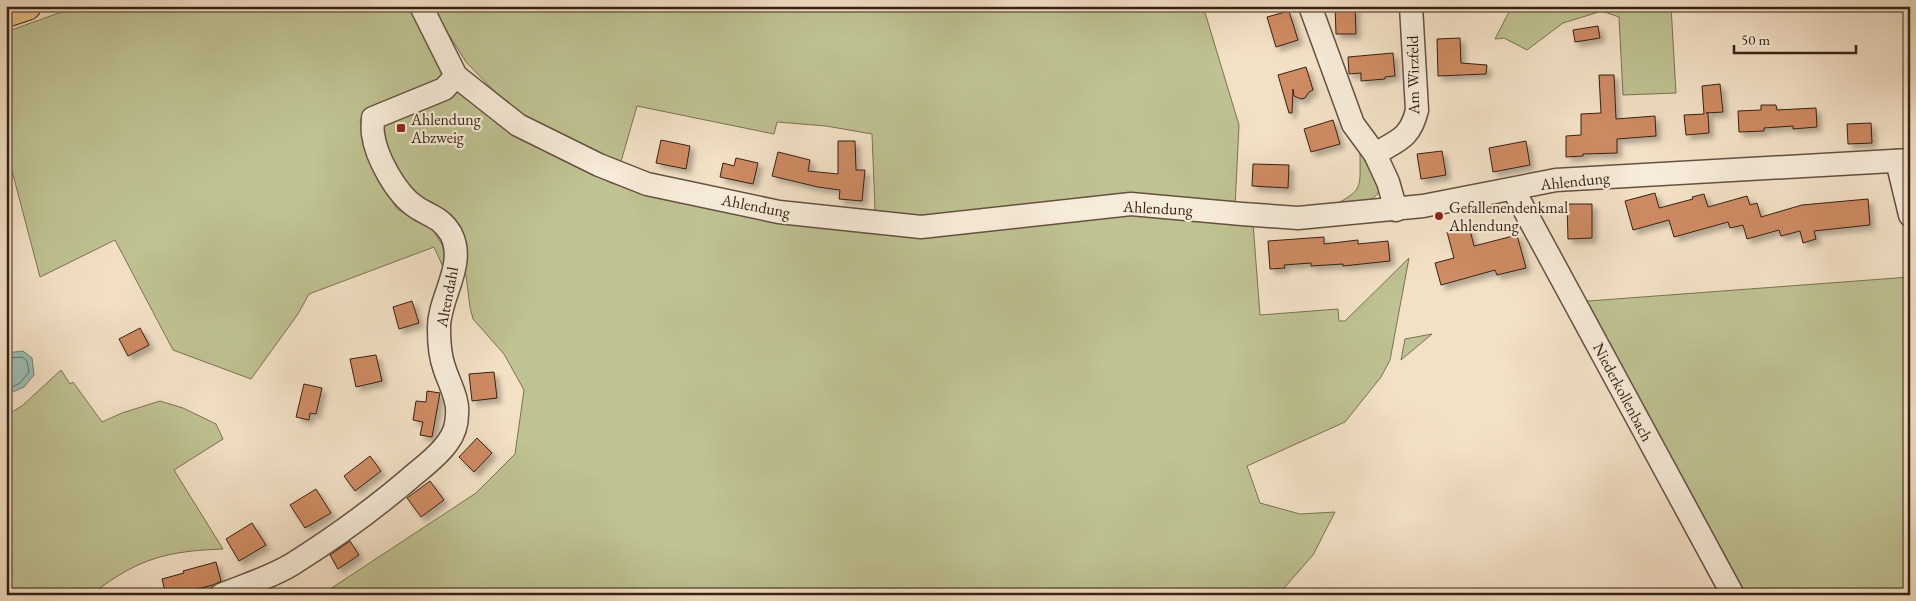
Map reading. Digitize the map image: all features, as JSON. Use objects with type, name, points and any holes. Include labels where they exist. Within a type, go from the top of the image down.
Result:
[{"type":"main road","points":[[6,12],[27,6]]},
{"type":"street","name":"Ahlendung","points":[[421,6],[456,76],[518,125],[599,165],[647,184],[779,212],[921,227],[1132,204],[1298,218],[1396,210],[1513,190],[1556,180],[1903,160]]},
{"type":"street","points":[[1310,6],[1353,124],[1375,154],[1388,182],[1396,210]]},
{"type":"street","name":"Am Wirzfeld","points":[[1375,154],[1406,136],[1414,125],[1417,110],[1411,6]]},
{"type":"street","name":"Altendahl","points":[[221,595],[260,580],[290,565],[328,540],[401,486],[432,460],[449,441],[454,430],[458,412],[443,364],[439,328],[443,306],[454,272],[455,252],[452,235],[441,220],[415,206],[399,191],[378,153],[373,133],[374,118],[444,89],[456,76]]},
{"type":"street","points":[[1903,160],[1910,215]]},
{"type":"street","name":"Niederkollenbach","points":[[1513,190],[1733,595]]},
{"type":"green space","points":[[78,6],[415,6],[443,71],[437,79],[418,93],[360,120],[380,180],[397,209],[432,229],[442,244],[449,274],[448,278],[434,247],[309,294],[298,314],[251,379],[173,350],[115,240],[40,277],[6,148],[6,32]]},
{"type":"green space","points":[[431,6],[1203,6],[1239,125],[1235,207],[920,218],[875,210],[872,134],[826,126],[777,122],[774,134],[637,106],[620,165],[554,137],[503,100],[466,62]]},
{"type":"green space","points":[[1512,6],[1671,6],[1676,93],[1623,95],[1619,17],[1602,11],[1563,23],[1527,50],[1504,38],[1495,39]]},
{"type":"green space","points":[[461,90],[554,153],[611,183],[680,200],[788,222],[1135,212],[1253,223],[1260,315],[1338,309],[1339,321],[1345,321],[1409,258],[1390,360],[1381,377],[1345,422],[1247,466],[1260,503],[1300,514],[1335,512],[1313,555],[1278,595],[321,595],[476,493],[515,454],[524,390],[504,354],[473,319],[466,275],[461,274],[460,225],[449,214],[401,186],[383,132],[385,122],[448,92]]},
{"type":"green space","points":[[1360,152],[1379,181],[1380,189],[1370,200],[1352,206],[1327,209],[1354,193],[1357,188],[1360,175]]},
{"type":"green space","points":[[1910,277],[1910,595],[1734,595],[1575,302]]},
{"type":"green space","points":[[1432,334],[1401,360],[1405,339]]},
{"type":"green space","points":[[61,370],[70,384],[73,382],[102,422],[122,413],[160,401],[183,408],[216,424],[223,439],[174,470],[223,549],[170,554],[155,558],[112,580],[96,591],[97,595],[6,595],[6,416],[23,405]]},
{"type":"water","points":[[23,351],[32,358],[34,375],[24,387],[6,395],[6,353]]},
{"type":"building","points":[[1335,6],[1355,6],[1356,34],[1336,34]]},
{"type":"building","points":[[1289,11],[1298,40],[1276,47],[1267,17]]},
{"type":"building","points":[[1598,26],[1600,38],[1575,42],[1573,30]]},
{"type":"building","points":[[1460,38],[1461,63],[1487,65],[1486,74],[1438,76],[1437,39]]},
{"type":"building","points":[[1393,53],[1395,76],[1385,77],[1385,79],[1361,81],[1361,73],[1349,74],[1348,57]]},
{"type":"building","points":[[1306,67],[1313,90],[1305,98],[1301,99],[1294,96],[1293,89],[1292,113],[1289,113],[1278,75]]},
{"type":"building","points":[[1599,75],[1614,75],[1616,119],[1655,116],[1656,136],[1617,139],[1617,153],[1583,154],[1583,156],[1566,157],[1566,136],[1581,135],[1581,114],[1601,113]]},
{"type":"building","points":[[1720,84],[1723,112],[1706,113],[1708,113],[1709,133],[1686,135],[1684,115],[1704,114],[1702,86]]},
{"type":"building","points":[[1761,105],[1776,105],[1777,110],[1816,108],[1817,127],[1793,129],[1793,126],[1764,128],[1764,131],[1739,132],[1738,111],[1761,110]]},
{"type":"building","points":[[1333,120],[1340,144],[1311,152],[1304,129]]},
{"type":"building","points":[[1871,123],[1872,143],[1848,144],[1847,124]]},
{"type":"building","points":[[661,140],[690,146],[686,169],[656,163]]},
{"type":"building","points":[[838,141],[855,141],[856,170],[865,170],[862,201],[839,199],[840,190],[772,176],[778,152],[810,160],[808,171],[838,174]]},
{"type":"building","points":[[1526,141],[1530,165],[1493,172],[1489,148]]},
{"type":"building","points":[[1442,151],[1446,175],[1421,179],[1417,154]]},
{"type":"building","points":[[736,158],[758,163],[753,184],[720,177],[723,163],[734,166]]},
{"type":"building","points":[[1253,164],[1289,165],[1288,188],[1252,186]]},
{"type":"building","points":[[1655,193],[1659,208],[1693,199],[1692,197],[1704,194],[1708,207],[1747,196],[1750,205],[1757,203],[1761,217],[1802,205],[1868,199],[1870,225],[1814,231],[1816,239],[1803,243],[1800,231],[1781,236],[1779,230],[1747,239],[1743,225],[1730,228],[1728,222],[1674,237],[1669,220],[1633,230],[1625,201]]},
{"type":"building","points":[[1567,204],[1592,204],[1592,238],[1568,239]]},
{"type":"building","points":[[1469,226],[1474,246],[1517,235],[1526,268],[1497,275],[1495,270],[1441,285],[1435,263],[1454,258],[1447,232]]},
{"type":"building","points":[[1324,237],[1324,244],[1358,240],[1358,244],[1388,241],[1390,261],[1343,266],[1343,264],[1311,266],[1311,263],[1284,265],[1285,268],[1270,269],[1268,241]]},
{"type":"building","points":[[412,301],[419,323],[399,329],[393,307]]},
{"type":"building","points":[[140,328],[149,345],[128,356],[119,339]]},
{"type":"building","points":[[376,355],[382,381],[356,387],[350,359]]},
{"type":"building","points":[[494,372],[497,398],[472,401],[469,374]]},
{"type":"building","points":[[304,384],[322,388],[316,414],[310,413],[309,420],[296,417]]},
{"type":"building","points":[[427,391],[440,393],[432,437],[420,435],[423,422],[413,420],[416,401],[426,402]]},
{"type":"building","points":[[477,438],[492,453],[474,472],[459,457]]},
{"type":"building","points":[[370,456],[381,471],[355,491],[344,476]]},
{"type":"building","points":[[430,481],[444,500],[421,517],[407,498]]},
{"type":"building","points":[[316,489],[331,513],[305,528],[290,505]]},
{"type":"building","points":[[252,523],[266,545],[239,561],[226,539]]},
{"type":"building","points":[[350,541],[359,555],[338,569],[330,555]]},
{"type":"building","points":[[216,562],[221,581],[175,595],[166,595],[162,579]]},
{"type":"place","name":"Ahlendung Abzweig","points":[[401,128]]},
{"type":"place","name":"Gefallenendenkmal Ahlendung","points":[[1439,216]]}]
